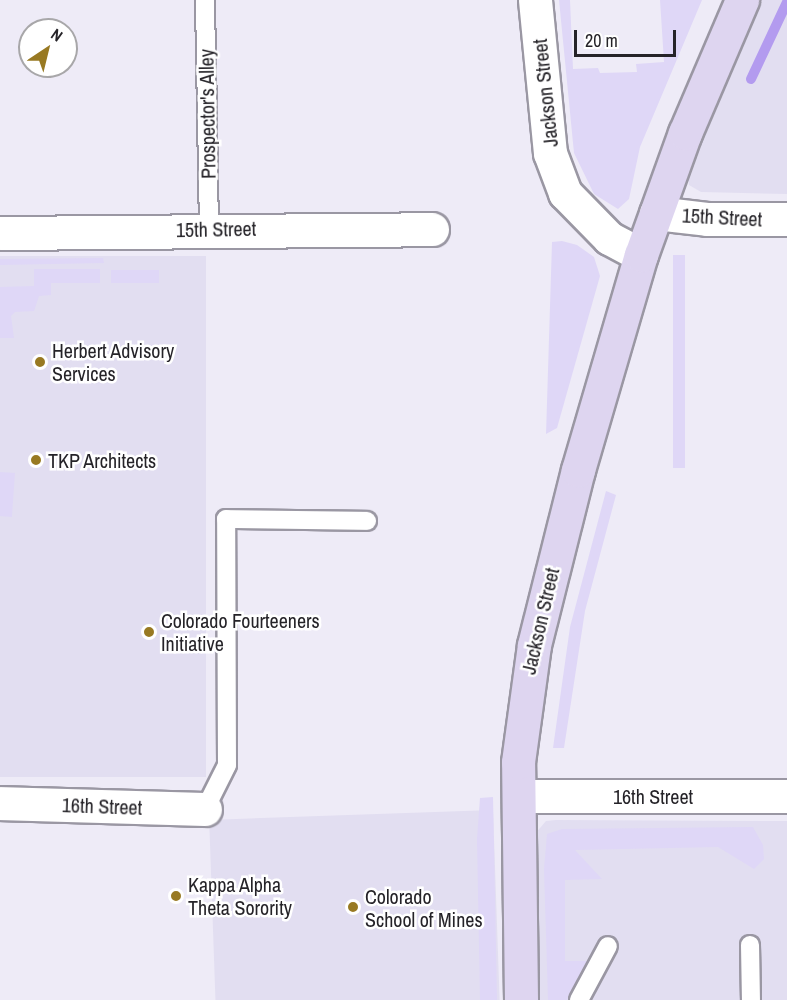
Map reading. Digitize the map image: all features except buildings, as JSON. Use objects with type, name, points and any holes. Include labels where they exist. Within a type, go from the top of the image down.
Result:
[{"type":"main road","name":"Jackson Street","points":[[521,1000],[519,796],[522,718],[534,645],[578,470],[642,255],[685,133],[742,0]]},
{"type":"street","name":"Jackson Street","points":[[536,0],[550,153],[565,193],[609,238],[642,255]]},
{"type":"street","name":"15th Street","points":[[656,213],[707,219],[787,219]]},
{"type":"street","name":"15th Street","points":[[0,233],[209,229],[432,229]]},
{"type":"street","name":"16th Street","points":[[519,796],[787,796]]},
{"type":"street","name":"16th Street","points":[[0,803],[205,809]]},
{"type":"lane","name":"Prospector's Alley","points":[[205,0],[209,229]]},
{"type":"lane","points":[[205,809],[227,765],[226,519],[367,521]]},
{"type":"lane","points":[[750,945],[751,1000]]},
{"type":"lane","points":[[579,1000],[608,946]]},
{"type":"shaded area","points":[[559,0],[570,0],[573,69],[598,68],[600,73],[637,72],[636,64],[664,62],[660,0],[702,0],[640,147],[629,199],[618,209],[594,194],[574,153]]},
{"type":"shaded area","points":[[759,0],[787,0],[787,194],[701,192],[689,185],[687,167],[733,50]]},
{"type":"shaded area","points":[[562,241],[577,245],[594,257],[600,276],[557,428],[546,434],[552,242]]},
{"type":"shaded area","points":[[673,255],[685,255],[685,468],[673,468]]},
{"type":"shaded area","points":[[0,256],[206,256],[206,777],[0,777]]},
{"type":"shaded area","points":[[103,258],[104,263],[0,265],[0,259]]},
{"type":"shaded area","points":[[34,269],[100,269],[100,283],[51,283],[51,295],[39,296],[34,311],[15,312],[11,316],[14,338],[0,338],[0,287],[34,286]]},
{"type":"shaded area","points":[[111,270],[159,270],[159,283],[111,283]]},
{"type":"shaded area","points":[[0,472],[15,473],[12,517],[0,516]]},
{"type":"shaded area","points":[[606,491],[616,495],[585,611],[564,748],[553,748],[570,627]]},
{"type":"shaded area","points":[[493,797],[497,1000],[480,1000],[477,839],[480,798]]},
{"type":"shaded area","name":"Colorado School of Mines","points":[[493,810],[500,1000],[215,1000],[209,820]]},
{"type":"shaded area","points":[[546,821],[787,821],[787,1000],[536,1000],[534,835]]},
{"type":"shaded area","points":[[753,827],[763,845],[764,859],[754,869],[718,847],[575,850],[602,879],[565,880],[565,961],[590,961],[567,1000],[548,1000],[544,869],[547,834],[562,829]]},
{"type":"waterway","points":[[751,79],[787,2]]},
{"type":"place","name":"Herbert Advisory Services","points":[[40,362]]},
{"type":"place","name":"TKP Architects","points":[[36,460]]},
{"type":"place","name":"Colorado Fourteeners Initiative","points":[[149,632]]},
{"type":"place","name":"Kappa Alpha Theta Sorority","points":[[176,896]]},
{"type":"place","name":"Colorado School of Mines","points":[[353,907]]}]
